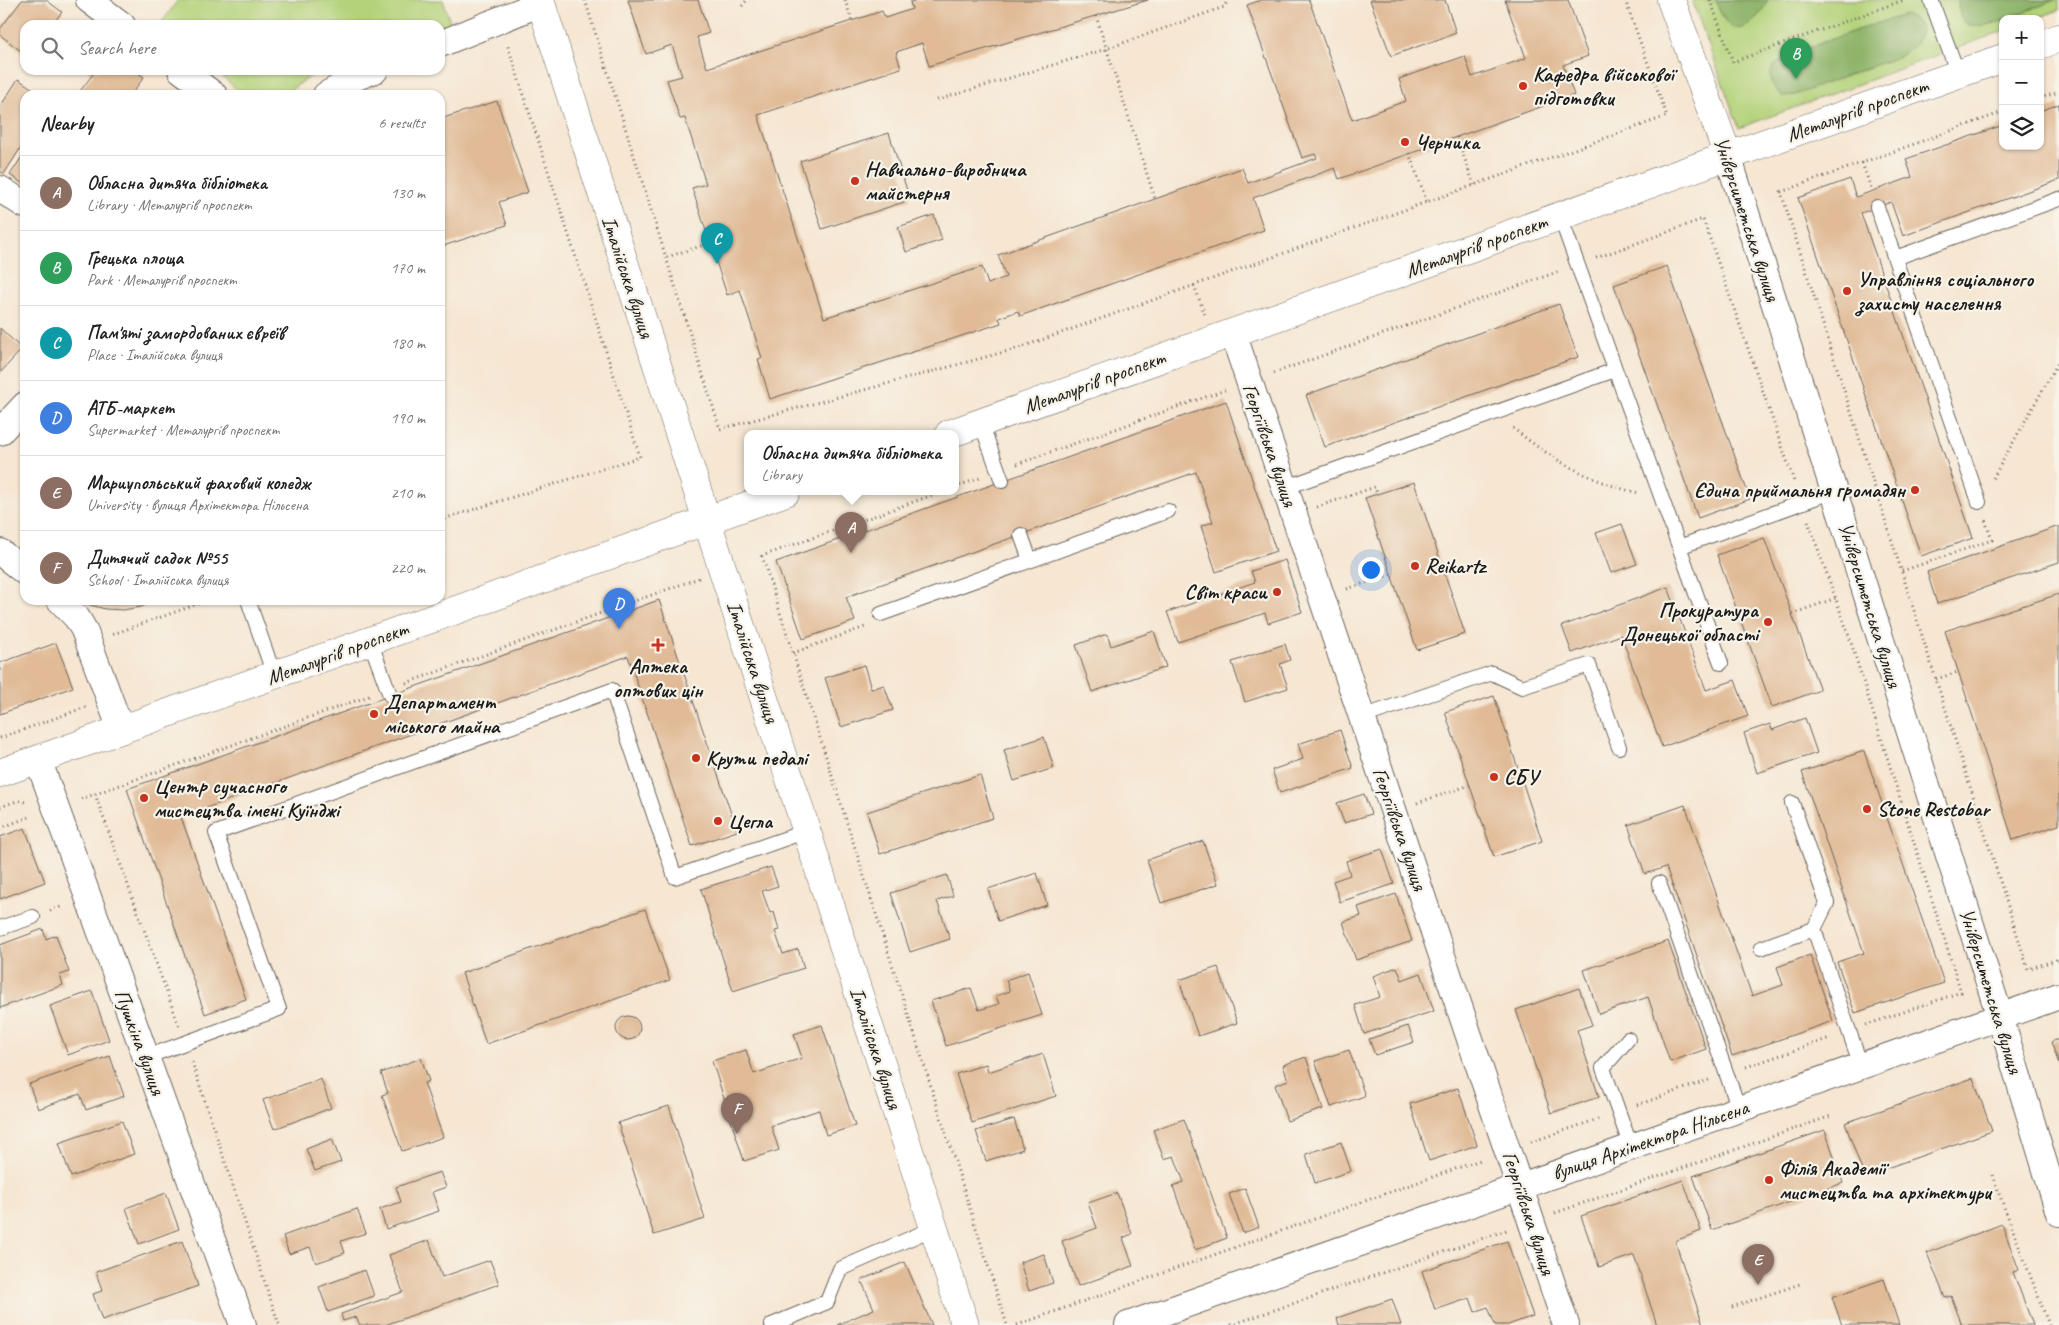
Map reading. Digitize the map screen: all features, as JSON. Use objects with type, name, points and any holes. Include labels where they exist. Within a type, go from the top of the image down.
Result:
[{"type":"street","points":[[89,0],[119,14]]},
{"type":"street","name":"Університетська вулиця","points":[[1671,0],[1728,156],[2000,1017],[2059,1213]]},
{"type":"street","points":[[445,42],[541,2]]},
{"type":"street","name":"Італійська вулиця","points":[[541,2],[965,1325]]},
{"type":"street","points":[[2044,44],[2059,38]]},
{"type":"street","name":"Металургів проспект","points":[[959,431],[1999,59]]},
{"type":"street","points":[[188,75],[207,90]]},
{"type":"street","points":[[335,90],[363,75]]},
{"type":"street","points":[[0,189],[20,202]]},
{"type":"street","name":"Георгіївська вулиця","points":[[1232,333],[1566,1325]]},
{"type":"street","points":[[0,432],[20,410]]},
{"type":"street","name":"Металургів проспект","points":[[0,773],[778,495]]},
{"type":"street","points":[[0,552],[20,568]]},
{"type":"street","points":[[65,605],[77,618],[90,643],[121,730]]},
{"type":"street","name":"Пушкіна вулиця","points":[[38,759],[242,1325]]},
{"type":"street","name":"вулиця Архітектора Нільсена","points":[[1128,1325],[2059,996]]},
{"type":"lane","points":[[1931,0],[1958,74]]},
{"type":"lane","points":[[1895,258],[2059,199]]},
{"type":"lane","points":[[1877,207],[1979,502]]},
{"type":"lane","points":[[1560,216],[1720,663]]},
{"type":"lane","points":[[1284,488],[1616,370]]},
{"type":"lane","points":[[981,423],[1000,476]]},
{"type":"lane","points":[[1679,547],[1834,491]]},
{"type":"lane","points":[[881,614],[1168,511]]},
{"type":"lane","points":[[1021,534],[1030,560]]},
{"type":"lane","points":[[250,605],[274,675]]},
{"type":"lane","points":[[370,641],[389,692]]},
{"type":"lane","points":[[1362,717],[1492,673],[1522,687],[1589,665],[1619,747]]},
{"type":"lane","points":[[146,1057],[279,1009],[216,834],[612,690],[675,876],[806,831]]},
{"type":"lane","points":[[1792,803],[1827,903],[1814,930],[1861,1066]]},
{"type":"lane","points":[[1659,883],[1739,1109]]},
{"type":"lane","points":[[0,928],[33,917]]},
{"type":"lane","points":[[1761,948],[1814,930]]},
{"type":"lane","points":[[1628,1039],[1603,1068],[1631,1147]]},
{"type":"lane","points":[[772,1325],[826,1302],[840,1269],[934,1228]]},
{"type":"path","points":[[585,0],[720,429],[1019,348],[1667,116],[1625,0]]},
{"type":"path","points":[[742,6],[746,0]]},
{"type":"path","points":[[845,0],[852,21]]},
{"type":"path","points":[[937,100],[1106,50],[1224,7],[1228,0]]},
{"type":"path","points":[[1710,0],[1733,62],[1904,0]]},
{"type":"path","points":[[1096,16],[1154,199]]},
{"type":"path","points":[[445,518],[640,457],[500,20]]},
{"type":"path","points":[[2044,97],[2059,92]]},
{"type":"path","points":[[1999,113],[1781,192],[2028,970],[2059,959]]},
{"type":"path","points":[[1457,137],[1474,185]]},
{"type":"path","points":[[1409,153],[1427,202]]},
{"type":"path","points":[[1862,162],[1872,191]]},
{"type":"path","points":[[959,486],[1000,476],[1248,382],[1703,220],[1836,598],[1961,992]]},
{"type":"path","points":[[667,257],[710,243]]},
{"type":"path","points":[[1979,502],[2059,361]]},
{"type":"path","points":[[1495,413],[1525,438],[1590,477],[1621,489],[1661,497]]},
{"type":"path","points":[[1312,508],[1375,487],[1378,494]]},
{"type":"path","points":[[933,495],[762,556],[1007,1325]]},
{"type":"path","points":[[1902,572],[1992,540]]},
{"type":"path","points":[[1340,592],[1392,574]]},
{"type":"path","points":[[0,828],[389,692],[704,576]]},
{"type":"path","points":[[1792,614],[1836,598]]},
{"type":"path","points":[[90,643],[195,605]]},
{"type":"path","points":[[793,653],[867,626]]},
{"type":"path","points":[[1936,679],[1958,672]]},
{"type":"path","points":[[0,738],[110,699]]},
{"type":"path","points":[[1412,804],[1470,785]]},
{"type":"path","points":[[0,807],[17,801]]},
{"type":"path","points":[[33,917],[88,897]]},
{"type":"path","points":[[1231,1325],[1831,1116]]},
{"type":"path","points":[[1017,1325],[1491,1156]]},
{"type":"path","points":[[1992,1175],[2049,1325]]},
{"type":"path","points":[[1732,1307],[1803,1284]]},
{"type":"green space","points":[[178,0],[443,0],[451,25],[445,27],[445,20],[163,20]]},
{"type":"green space","points":[[1692,0],[2059,0],[2059,10],[2044,16],[1999,15],[1999,32],[1739,128]]},
{"type":"green space","points":[[1716,0],[1768,0],[1754,20],[1747,26],[1733,28],[1721,14]]},
{"type":"green space","points":[[1958,0],[2055,0],[2017,15],[1999,15],[1999,22],[1978,26],[1966,23],[1959,11]]},
{"type":"green space","points":[[1906,15],[1919,25],[1921,30],[1917,41],[1900,56],[1795,95],[1782,96],[1773,86],[1772,70],[1781,61],[1836,38]]},
{"type":"green space","points":[[221,75],[313,75],[290,90],[237,90]]},
{"type":"building","points":[[22,0],[46,0],[62,12],[56,20],[20,20],[20,50],[0,35],[0,29]]},
{"type":"building","points":[[628,0],[698,0],[709,33],[697,37],[707,68],[882,11],[885,18],[912,9],[910,2],[918,0],[1148,0],[929,66],[922,43],[896,52],[901,68],[758,115],[824,318],[982,267],[988,284],[1006,277],[998,255],[1242,168],[1248,183],[1317,158],[1315,154],[1302,158],[1247,5],[1261,0],[1309,0],[1352,120],[1406,101],[1399,79],[1465,56],[1472,77],[1526,58],[1505,0],[1568,0],[1588,56],[1563,65],[1574,95],[1339,179],[1335,168],[1253,198],[1264,230],[1020,316],[1018,311],[999,318],[1001,323],[770,399],[758,359],[762,358],[740,290],[727,295],[692,188],[706,184],[685,118],[680,119],[667,80],[682,76],[672,45],[646,54]]},
{"type":"building","points":[[1370,0],[1445,0],[1456,33],[1391,56]]},
{"type":"building","points":[[92,75],[141,75],[144,77],[135,90],[81,90]]},
{"type":"building","points":[[18,79],[34,90],[20,90],[20,149],[4,174],[0,171],[0,107]]},
{"type":"building","points":[[497,101],[528,192],[499,202],[507,225],[445,245],[445,117]]},
{"type":"building","points":[[2059,104],[2059,180],[1903,236],[1891,202],[1861,213],[1973,538],[1921,556],[1798,198],[1850,179],[1856,197],[1912,177],[1906,159],[1999,126],[1999,150],[2044,150],[2044,110]]},
{"type":"building","points":[[889,133],[910,200],[822,229],[800,161]]},
{"type":"building","points":[[20,160],[20,182],[10,175]]},
{"type":"building","points":[[934,215],[942,240],[906,252],[898,227]]},
{"type":"building","points":[[1667,266],[1750,499],[1698,518],[1614,285]]},
{"type":"building","points":[[1559,304],[1578,357],[1325,447],[1306,395]]},
{"type":"building","points":[[0,328],[20,347],[20,351],[0,373]]},
{"type":"building","points":[[1226,401],[1276,551],[1216,572],[1201,526],[1213,522],[1196,472],[846,597],[855,621],[803,639],[776,562]]},
{"type":"building","points":[[1414,482],[1465,634],[1417,650],[1365,498]]},
{"type":"building","points":[[1622,524],[1637,564],[1611,573],[1596,533]]},
{"type":"building","points":[[2059,526],[2059,562],[1937,604],[1927,572]]},
{"type":"building","points":[[1764,538],[1820,690],[1772,707],[1717,555]]},
{"type":"building","points":[[1285,560],[1302,612],[1268,623],[1265,613],[1178,642],[1167,612],[1255,582],[1251,571]]},
{"type":"building","points":[[1668,587],[1706,690],[1735,680],[1748,716],[1662,747],[1621,635],[1572,653],[1562,626]]},
{"type":"building","points":[[2059,594],[2059,825],[2013,840],[1945,631]]},
{"type":"building","points":[[659,600],[737,831],[692,846],[628,656],[181,817],[246,999],[205,1014],[127,789]]},
{"type":"building","points":[[91,605],[145,605],[123,610],[105,609]]},
{"type":"building","points":[[1154,631],[1166,667],[1092,692],[1076,645],[1107,634],[1111,646]]},
{"type":"building","points":[[56,643],[73,687],[0,714],[0,663]]},
{"type":"building","points":[[1285,644],[1290,660],[1280,664],[1288,688],[1245,702],[1232,662]]},
{"type":"building","points":[[864,665],[871,689],[884,685],[893,710],[841,727],[825,678]]},
{"type":"building","points":[[1494,696],[1542,841],[1494,857],[1445,712]]},
{"type":"building","points":[[1805,718],[1817,753],[1757,773],[1744,733],[1770,724],[1772,730]]},
{"type":"building","points":[[1340,730],[1353,768],[1280,793],[1272,770],[1303,759],[1298,744]]},
{"type":"building","points":[[1044,737],[1054,768],[1014,781],[1004,750]]},
{"type":"building","points":[[1864,751],[1944,983],[1855,1013],[1837,962],[1864,953],[1802,772]]},
{"type":"building","points":[[980,775],[993,818],[880,854],[867,812]]},
{"type":"building","points":[[1364,794],[1371,814],[1344,823],[1337,803]]},
{"type":"building","points":[[1685,805],[1752,996],[1783,985],[1777,967],[1810,955],[1833,1021],[1732,1056],[1666,867],[1645,874],[1628,825]]},
{"type":"building","points":[[25,828],[45,882],[0,899],[0,837]]},
{"type":"building","points":[[1203,841],[1218,884],[1161,903],[1147,860]]},
{"type":"building","points":[[1382,849],[1394,884],[1340,902],[1333,881],[1350,875],[1346,861]]},
{"type":"building","points":[[771,867],[778,886],[762,891],[770,913],[774,912],[779,930],[775,931],[783,954],[798,949],[804,968],[733,991],[701,889]]},
{"type":"building","points":[[1037,873],[1047,905],[998,921],[988,889]]},
{"type":"building","points":[[947,875],[953,896],[937,901],[950,939],[910,952],[891,893]]},
{"type":"building","points":[[1396,894],[1412,941],[1356,960],[1343,922],[1361,916],[1358,907]]},
{"type":"building","points":[[645,909],[670,980],[486,1044],[462,973]]},
{"type":"building","points":[[43,929],[46,939],[56,935],[69,972],[60,975],[63,985],[0,1008],[0,945]]},
{"type":"building","points":[[1668,941],[1706,1049],[1670,1062],[1648,997],[1599,1014],[1584,970]]},
{"type":"building","points":[[1218,967],[1237,1023],[1198,1036],[1179,980]]},
{"type":"building","points":[[1397,967],[1402,980],[1421,973],[1434,1011],[1364,1034],[1355,1005],[1380,997],[1373,976]]},
{"type":"building","points":[[1028,972],[1042,1015],[946,1046],[931,1001],[971,988],[979,1010],[999,1004],[996,996],[1010,991],[1006,980]]},
{"type":"building","points":[[1579,988],[1592,1025],[1577,1030],[1599,1097],[1551,1113],[1516,1010]]},
{"type":"building","points":[[92,991],[109,1040],[68,1055],[50,1006]]},
{"type":"building","points":[[628,1016],[636,1020],[640,1028],[636,1036],[628,1040],[620,1036],[616,1028],[620,1020]]},
{"type":"building","points":[[822,1025],[855,1126],[826,1135],[819,1110],[771,1126],[779,1150],[744,1161],[712,1061],[746,1050],[754,1074],[802,1058],[794,1034]]},
{"type":"building","points":[[1408,1026],[1414,1042],[1375,1055],[1369,1039]]},
{"type":"building","points":[[2059,1039],[2059,1064],[2051,1042]]},
{"type":"building","points":[[1349,1050],[1365,1096],[1331,1107],[1315,1061]]},
{"type":"building","points":[[1043,1054],[1056,1096],[972,1123],[956,1074],[986,1064],[988,1072]]},
{"type":"building","points":[[110,1056],[124,1096],[86,1110],[80,1094],[38,1109],[29,1084]]},
{"type":"building","points":[[1306,1057],[1323,1109],[1287,1121],[1275,1085],[1288,1080],[1283,1065]]},
{"type":"building","points":[[421,1058],[429,1081],[424,1083],[443,1137],[402,1151],[382,1095],[388,1093],[381,1073]]},
{"type":"building","points":[[1973,1078],[1992,1131],[1864,1176],[1845,1123]]},
{"type":"building","points":[[321,1079],[331,1108],[274,1129],[263,1100]]},
{"type":"building","points":[[1458,1088],[1477,1145],[1429,1161],[1410,1104]]},
{"type":"building","points":[[669,1106],[705,1219],[654,1235],[618,1123]]},
{"type":"building","points":[[1014,1119],[1023,1149],[986,1161],[976,1131]]},
{"type":"building","points":[[1184,1119],[1227,1238],[1195,1250],[1173,1186],[1184,1182],[1174,1156],[1164,1159],[1153,1130]]},
{"type":"building","points":[[122,1121],[134,1154],[71,1177],[59,1143]]},
{"type":"building","points":[[1825,1130],[1843,1183],[1712,1230],[1693,1176]]},
{"type":"building","points":[[332,1139],[341,1162],[315,1171],[306,1149]]},
{"type":"building","points":[[1341,1142],[1351,1171],[1315,1183],[1306,1154]]},
{"type":"building","points":[[440,1172],[446,1187],[432,1192],[439,1211],[386,1229],[380,1209],[401,1202],[396,1187]]},
{"type":"building","points":[[1683,1180],[1701,1231],[1675,1241],[1703,1325],[1657,1325],[1634,1255],[1599,1267],[1581,1216]]},
{"type":"building","points":[[1245,1188],[1259,1227],[1243,1233],[1229,1194]]},
{"type":"building","points":[[166,1193],[179,1229],[139,1244],[126,1208]]},
{"type":"building","points":[[1117,1193],[1132,1234],[1123,1238],[1133,1266],[1078,1286],[1062,1241],[1097,1228],[1088,1203]]},
{"type":"building","points":[[357,1209],[366,1233],[341,1241],[345,1253],[316,1263],[310,1247],[289,1254],[283,1236]]},
{"type":"building","points":[[2002,1224],[2019,1270],[2013,1272],[2033,1325],[1962,1325],[1951,1296],[1945,1298],[1927,1253]]},
{"type":"building","points":[[429,1240],[442,1277],[490,1260],[499,1284],[385,1325],[360,1325],[356,1317],[343,1321],[341,1314],[403,1292],[389,1255]]},
{"type":"building","points":[[182,1241],[198,1286],[102,1320],[93,1294],[102,1291],[96,1272]]},
{"type":"building","points":[[1507,1241],[1533,1316],[1508,1325],[1495,1325],[1488,1307],[1475,1312],[1470,1298],[1435,1310],[1422,1271]]},
{"type":"building","points":[[1044,1254],[1053,1283],[1029,1291],[1020,1262]]},
{"type":"building","points":[[905,1262],[932,1325],[837,1325],[874,1309],[861,1280]]},
{"type":"building","points":[[365,1270],[374,1296],[328,1312],[319,1287]]},
{"type":"building","points":[[1884,1279],[1899,1325],[1842,1325],[1832,1297]]},
{"type":"building","points":[[1392,1299],[1401,1325],[1339,1325],[1337,1318]]},
{"type":"place","name":"Грецька площа","points":[[1796,79]]},
{"type":"place","name":"Кафедра військової підготовки","points":[[1523,86]]},
{"type":"place","name":"Черника","points":[[1405,142]]},
{"type":"place","name":"Навчально-виробнича майстерня","points":[[855,181]]},
{"type":"place","name":"Пам'яті замордованих євреїв","points":[[717,264]]},
{"type":"place","name":"Управління соціального захисту населення","points":[[1847,291]]},
{"type":"place","name":"Єдина приймальня громадян","points":[[1915,490]]},
{"type":"place","name":"Обласна дитяча бібліотека","points":[[851,553]]},
{"type":"place","name":"Reikartz","points":[[1415,566]]},
{"type":"place","name":"Свiт краси","points":[[1277,592]]},
{"type":"place","name":"Прокуратура Донецької області","points":[[1768,622]]},
{"type":"place","name":"АТБ-маркет","points":[[619,629]]},
{"type":"place","name":"Аптека оптових цін","points":[[658,645]]},
{"type":"place","name":"Департамент міського майна","points":[[374,714]]},
{"type":"place","name":"Крути педалі","points":[[696,758]]},
{"type":"place","name":"СБУ","points":[[1494,777]]},
{"type":"place","name":"Центр сучасного мистецтва імені Куїнджі","points":[[144,798]]},
{"type":"place","name":"Stone Restobar","points":[[1867,809]]},
{"type":"place","name":"Цегла","points":[[718,821]]},
{"type":"place","name":"Дитячий садок №55","points":[[737,1134]]},
{"type":"place","name":"Філія Академії мистецтва та архітектури","points":[[1769,1180]]},
{"type":"place","name":"Мариупольський фаховий коледж","points":[[1758,1285]]}]
